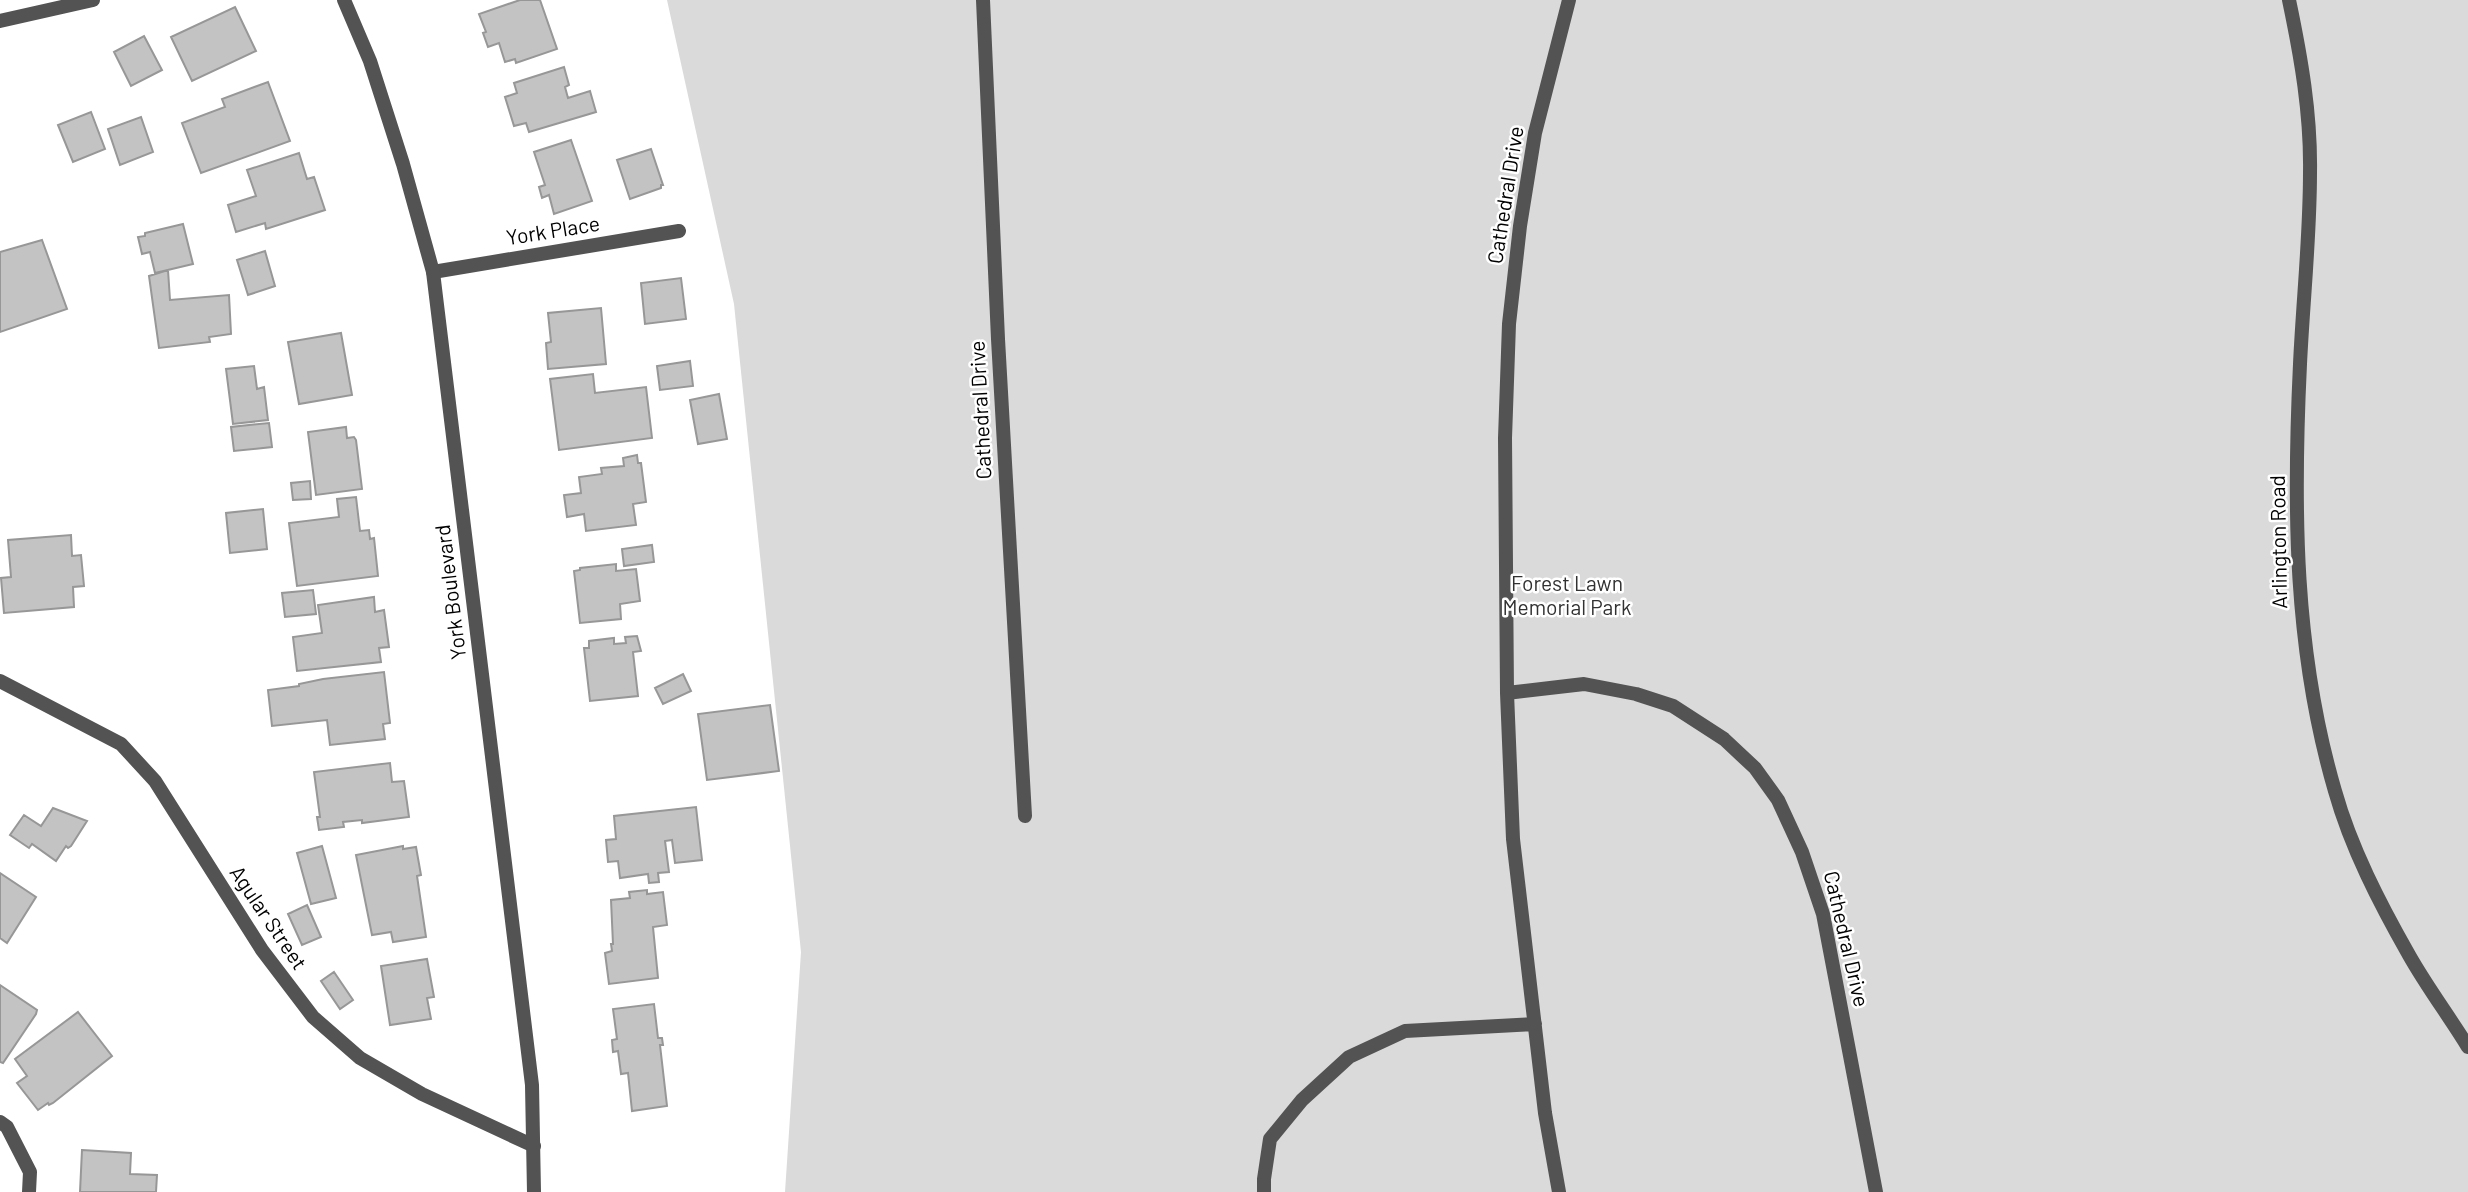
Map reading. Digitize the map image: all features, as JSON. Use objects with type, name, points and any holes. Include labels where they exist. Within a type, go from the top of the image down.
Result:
[{"type":"street","points":[[0,21],[93,0]]},
{"type":"street","name":"York Boulevard","points":[[344,0],[370,61],[403,164],[433,272],[530,1071],[534,1192]]},
{"type":"street","name":"Cathedral Drive","points":[[982,0],[998,353],[1025,817]]},
{"type":"street","name":"Cathedral Drive","points":[[1559,1192],[1545,1113],[1513,839],[1507,693],[1505,438],[1509,324],[1520,226],[1535,133],[1569,0]]},
{"type":"street","name":"Arlington Road","points":[[2289,0],[2303,68],[2311,171],[2298,446],[2297,572],[2306,660],[2319,731],[2335,794],[2354,845],[2410,956],[2468,1047]]},
{"type":"street","name":"York Place","points":[[433,272],[679,231]]},
{"type":"street","name":"Agular Street","points":[[0,681],[121,744],[155,781],[262,950],[313,1017],[360,1058],[422,1094],[534,1146]]},
{"type":"street","name":"Cathedral Drive","points":[[1507,693],[1584,684],[1636,694],[1672,706],[1724,739],[1755,768],[1778,800],[1788,821],[1802,852],[1823,914],[1876,1192]]},
{"type":"street","points":[[1264,1192],[1270,1139],[1302,1100],[1349,1057],[1405,1031],[1535,1024]]},
{"type":"street","points":[[0,1122],[7,1127],[30,1172],[29,1192]]},
{"type":"green space","name":"Forest Lawn Memorial Park","points":[[667,0],[2468,0],[2468,1192],[785,1192],[801,952],[734,304]]},
{"type":"building","points":[[520,0],[540,0],[557,49],[516,63],[515,59],[505,62],[499,43],[488,47],[479,14]]},
{"type":"building","points":[[235,7],[256,51],[192,81],[171,37]]},
{"type":"building","points":[[144,36],[162,70],[131,86],[114,52]]},
{"type":"building","points":[[564,67],[569,85],[565,87],[568,98],[590,91],[596,112],[529,132],[526,123],[514,126],[505,97],[517,93],[514,83]]},
{"type":"building","points":[[268,82],[290,141],[201,173],[182,123],[225,107],[222,99]]},
{"type":"building","points":[[91,112],[105,149],[73,162],[58,125]]},
{"type":"building","points":[[141,117],[153,152],[120,165],[108,129]]},
{"type":"building","points":[[571,140],[592,201],[554,214],[549,195],[542,198],[539,187],[545,185],[534,152]]},
{"type":"building","points":[[651,149],[663,185],[630,199],[617,160]]},
{"type":"building","points":[[299,153],[307,179],[314,177],[325,210],[266,229],[265,223],[236,232],[228,205],[256,196],[247,170]]},
{"type":"building","points":[[183,224],[193,264],[155,273],[150,252],[142,254],[138,237]]},
{"type":"building","points":[[42,240],[67,309],[0,332],[0,252]]},
{"type":"building","points":[[265,251],[275,286],[248,295],[237,260]]},
{"type":"building","points":[[168,270],[170,300],[229,295],[231,334],[209,337],[210,342],[159,348],[149,276]]},
{"type":"building","points":[[681,278],[686,319],[645,324],[641,283]]},
{"type":"building","points":[[601,308],[606,364],[548,369],[546,343],[551,342],[548,313]]},
{"type":"building","points":[[341,333],[352,395],[299,404],[288,342]]},
{"type":"building","points":[[690,361],[693,386],[660,390],[657,366]]},
{"type":"building","points":[[254,366],[257,389],[264,387],[268,420],[233,424],[226,369]]},
{"type":"building","points":[[593,374],[595,393],[646,387],[652,438],[559,450],[550,379]]},
{"type":"building","points":[[719,394],[727,439],[698,444],[690,400]]},
{"type":"building","points":[[269,423],[272,447],[234,451],[231,427]]},
{"type":"building","points":[[346,427],[347,438],[354,437],[356,440],[362,489],[316,495],[308,432]]},
{"type":"building","points":[[637,455],[638,463],[641,463],[646,502],[633,504],[636,525],[586,531],[584,514],[567,517],[564,495],[581,493],[579,477],[602,474],[601,468],[624,466],[623,458]]},
{"type":"building","points":[[310,481],[311,499],[293,500],[291,483]]},
{"type":"building","points":[[356,497],[360,531],[369,530],[370,539],[374,538],[378,576],[297,586],[289,523],[339,517],[337,499]]},
{"type":"building","points":[[263,509],[267,549],[230,553],[226,513]]},
{"type":"building","points":[[71,535],[72,556],[81,555],[84,586],[73,587],[74,607],[4,613],[1,578],[11,577],[8,540]]},
{"type":"building","points":[[652,545],[654,562],[624,566],[622,549]]},
{"type":"building","points":[[616,564],[616,571],[636,569],[640,601],[620,604],[621,619],[580,623],[574,571]]},
{"type":"building","points":[[313,590],[316,614],[285,617],[282,593]]},
{"type":"building","points":[[374,597],[375,612],[384,610],[389,647],[379,648],[381,662],[297,671],[293,637],[322,633],[318,605]]},
{"type":"building","points":[[637,636],[641,651],[633,652],[638,696],[590,701],[584,648],[589,648],[589,641],[614,638],[614,644],[626,643],[625,637]]},
{"type":"building","points":[[384,672],[390,723],[383,724],[385,739],[330,745],[327,720],[272,726],[268,690],[299,686],[323,679]]},
{"type":"building","points":[[683,674],[691,691],[663,704],[655,688]]},
{"type":"building","points":[[770,705],[779,771],[707,780],[698,714]]},
{"type":"building","points":[[390,763],[392,782],[404,781],[409,817],[362,823],[362,820],[343,822],[344,827],[319,830],[317,817],[320,817],[314,772]]},
{"type":"building","points":[[696,807],[702,860],[675,863],[672,840],[665,841],[669,872],[658,873],[659,882],[649,883],[648,874],[620,878],[618,861],[608,862],[606,840],[616,839],[614,816]]},
{"type":"building","points":[[53,808],[87,821],[71,846],[66,846],[56,861],[32,844],[29,848],[10,835],[24,815],[41,826]]},
{"type":"building","points":[[322,846],[336,898],[311,904],[297,853]]},
{"type":"building","points":[[403,846],[403,849],[416,847],[421,875],[417,876],[426,937],[393,942],[391,932],[372,935],[356,855]]},
{"type":"building","points":[[0,873],[36,897],[7,943],[0,938]]},
{"type":"building","points":[[647,890],[647,894],[663,892],[667,925],[653,927],[658,978],[609,984],[605,953],[612,951],[613,944],[611,900],[630,898],[629,892]]},
{"type":"building","points":[[307,905],[321,937],[302,945],[288,914]]},
{"type":"building","points":[[427,959],[434,997],[427,998],[431,1019],[390,1025],[381,966]]},
{"type":"building","points":[[334,972],[353,1000],[340,1009],[321,981]]},
{"type":"building","points":[[0,985],[37,1010],[3,1063],[0,1062]]},
{"type":"building","points":[[654,1004],[658,1038],[662,1038],[663,1045],[660,1045],[667,1106],[632,1111],[628,1073],[621,1074],[618,1051],[613,1052],[612,1040],[617,1039],[613,1009]]},
{"type":"building","points":[[78,1012],[112,1056],[53,1103],[48,1103],[38,1110],[17,1083],[27,1076],[15,1059]]},
{"type":"building","points":[[82,1150],[131,1153],[130,1174],[157,1175],[156,1192],[80,1192]]}]
